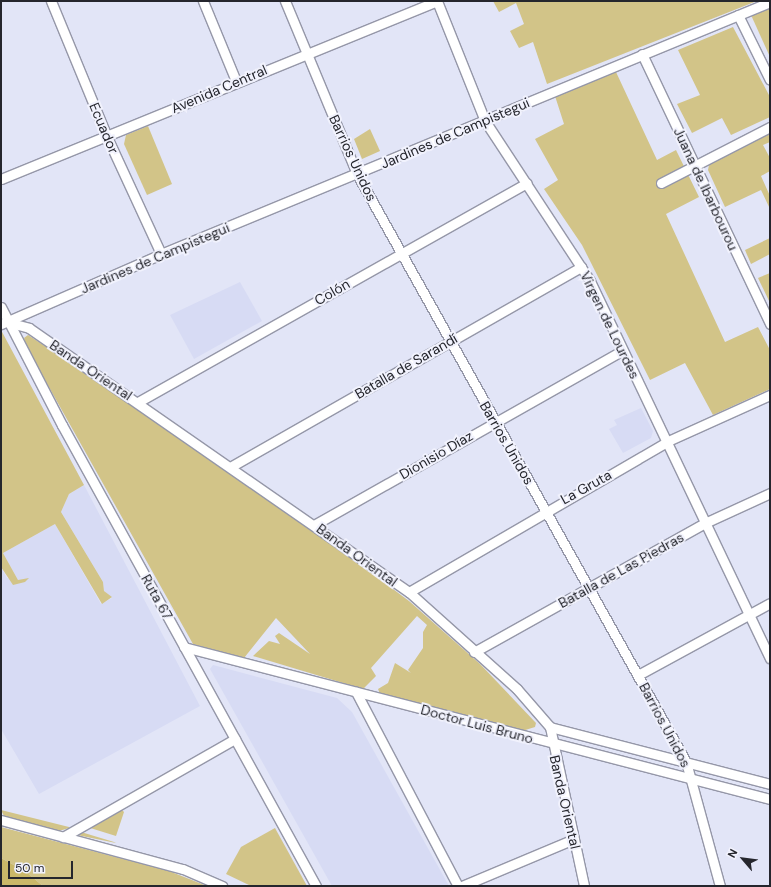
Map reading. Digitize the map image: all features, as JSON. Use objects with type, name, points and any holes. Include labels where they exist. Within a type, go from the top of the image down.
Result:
[{"type":"street","name":"Ecuador","points":[[51,1],[107,137],[161,254]]},
{"type":"street","points":[[203,1],[236,81]]},
{"type":"street","name":"Barrios Unidos","points":[[285,1],[357,174],[449,341],[686,762],[692,776],[720,886]]},
{"type":"street","name":"Avenida Central","points":[[1,179],[107,137],[236,81],[437,1]]},
{"type":"street","name":"Virgen de Lourdes","points":[[437,1],[485,121],[581,267],[621,352],[668,441],[770,658]]},
{"type":"street","name":"Jardines de Campistegui","points":[[4,323],[161,254],[770,2]]},
{"type":"street","points":[[738,15],[770,80]]},
{"type":"street","name":"Juana de Ibarbourou","points":[[642,54],[770,324]]},
{"type":"street","points":[[661,183],[770,127]]},
{"type":"street","name":"Colón","points":[[138,402],[401,252],[526,183]]},
{"type":"street","name":"Batalla de Sarandí","points":[[232,466],[581,267]]},
{"type":"street","name":"Ruta 67","points":[[1,307],[4,323],[236,739],[316,886]]},
{"type":"street","name":"Banda Oriental","points":[[4,323],[29,328],[232,466],[409,592],[474,652],[517,689],[550,727],[552,744],[584,886]]},
{"type":"street","name":"Dionisio Díaz","points":[[314,525],[621,352]]},
{"type":"street","name":"La Gruta","points":[[409,592],[545,510],[668,441],[770,395]]},
{"type":"street","name":"Batalla de Las Piedras","points":[[474,652],[707,522],[770,493]]},
{"type":"street","points":[[638,675],[749,613],[770,603]]},
{"type":"street","name":"Doctor Luis Bruno","points":[[184,647],[552,744],[692,776],[770,799]]},
{"type":"street","points":[[356,692],[458,886]]},
{"type":"street","name":"Doctor Luis Bruno","points":[[550,727],[770,784]]},
{"type":"street","points":[[63,837],[236,739]]},
{"type":"street","points":[[1,820],[183,869],[222,886]]},
{"type":"street","points":[[462,886],[574,839]]},
{"type":"shaded area","points":[[493,1],[757,1],[547,84],[533,42],[519,48],[510,31],[524,24],[516,3],[499,12]]},
{"type":"shaded area","points":[[770,7],[770,57],[751,15]]},
{"type":"shaded area","points":[[733,27],[770,97],[770,117],[731,135],[722,118],[692,133],[677,104],[700,95],[678,50]]},
{"type":"shaded area","points":[[616,72],[657,160],[676,150],[699,197],[666,214],[725,342],[758,327],[770,350],[770,389],[713,415],[685,363],[650,380],[582,245],[544,189],[558,180],[535,139],[564,124],[555,96]]},
{"type":"shaded area","points":[[148,126],[172,184],[147,195],[124,144],[126,135]]},
{"type":"shaded area","points":[[370,129],[380,151],[362,159],[354,139]]},
{"type":"shaded area","points":[[770,132],[770,142],[763,145],[770,158],[770,171],[761,176],[770,196],[770,209],[761,190],[725,207],[708,170],[709,165]]},
{"type":"shaded area","points":[[770,238],[770,254],[751,264],[745,250]]},
{"type":"shaded area","points":[[770,273],[770,303],[758,278]]},
{"type":"shaded area","points":[[240,282],[262,321],[194,359],[170,315]]},
{"type":"shaded area","points":[[1,330],[84,485],[69,494],[61,512],[103,582],[104,591],[112,597],[102,604],[55,524],[3,553],[18,580],[29,578],[25,582],[13,585],[1,567]]},
{"type":"shaded area","points":[[28,335],[235,471],[409,601],[480,664],[536,723],[535,727],[522,731],[380,694],[378,689],[388,683],[395,663],[411,673],[408,670],[423,648],[423,632],[427,625],[417,616],[371,668],[376,676],[363,689],[253,656],[269,641],[280,644],[275,636],[279,633],[310,654],[276,618],[244,658],[193,644],[27,348],[24,338]]},
{"type":"shaded area","points":[[641,408],[653,431],[651,438],[623,453],[609,429],[617,425],[614,420]]},
{"type":"shaded area","points":[[84,485],[200,706],[39,794],[1,729],[1,567],[7,578],[18,580],[3,553],[55,524],[101,604],[112,598],[104,591],[103,582],[61,512],[69,494]]},
{"type":"shaded area","points":[[213,665],[337,698],[352,712],[449,886],[332,886],[210,669]]},
{"type":"shaded area","points":[[121,809],[124,812],[116,836],[87,827]]},
{"type":"shaded area","points":[[1,810],[69,828],[59,831],[4,816]]},
{"type":"shaded area","points":[[1,827],[169,871],[207,886],[43,886],[25,871],[1,858]]},
{"type":"shaded area","points":[[275,828],[307,886],[251,886],[226,874],[241,847]]},
{"type":"shaded area","points":[[81,832],[114,842],[116,843],[77,835]]},
{"type":"shaded area","points":[[1,858],[25,871],[43,886],[1,886]]}]
